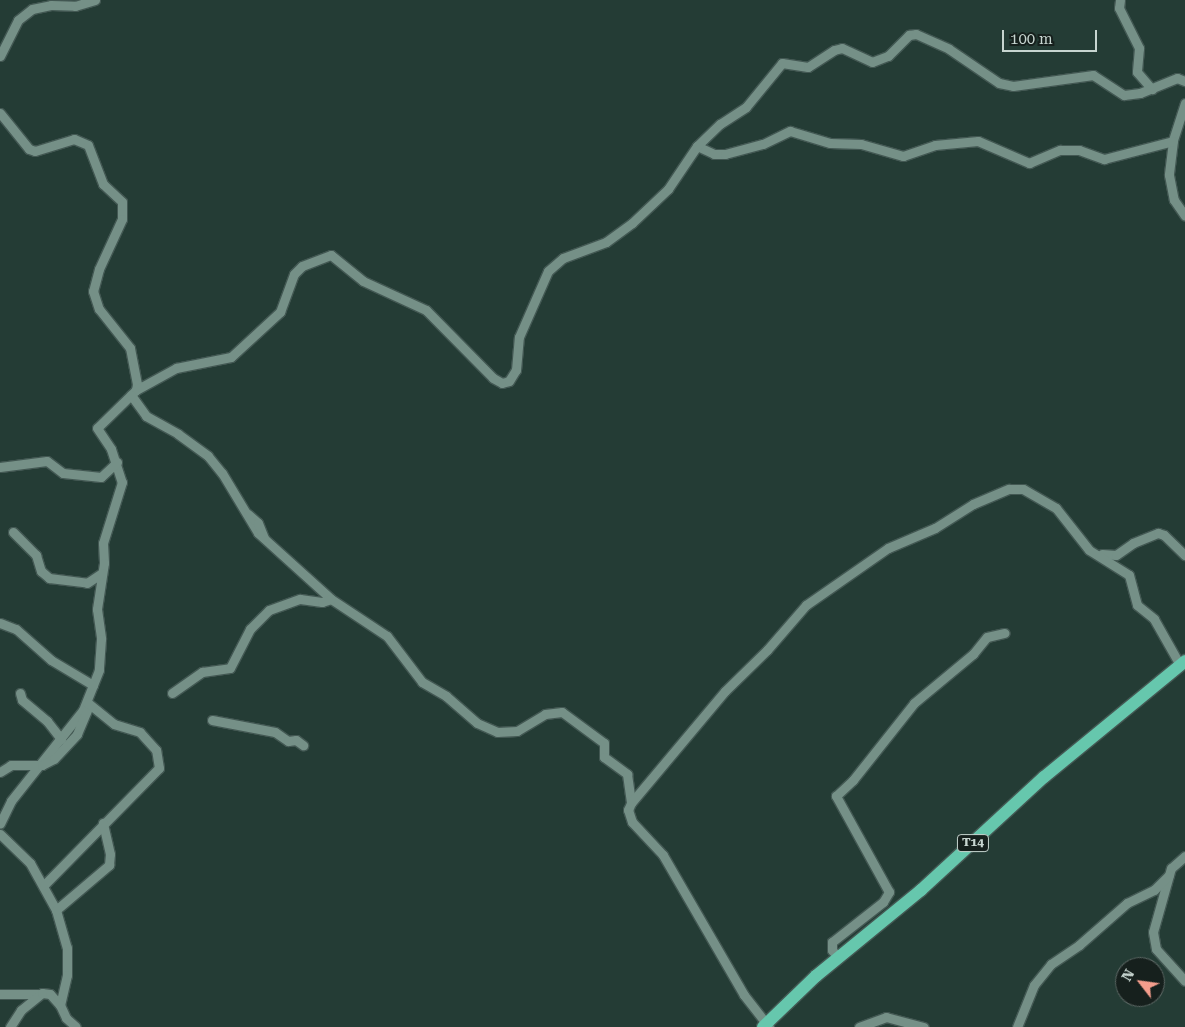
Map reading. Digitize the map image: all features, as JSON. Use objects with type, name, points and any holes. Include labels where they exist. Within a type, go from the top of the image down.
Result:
[{"type":"highway","name":"T14","points":[[766,1026],[838,957],[921,890],[1044,777],[1182,663]]},
{"type":"street","points":[[0,56],[18,20],[32,9],[51,5],[76,6],[95,0]]},
{"type":"street","points":[[1120,0],[1119,8],[1139,48],[1137,72],[1152,89]]},
{"type":"street","points":[[0,772],[11,765],[39,765],[58,756],[77,734],[100,665],[97,600],[102,573],[104,540],[122,487],[117,462],[97,428],[134,393],[176,368],[211,363],[241,350],[280,312],[294,274],[302,266],[330,255],[363,281],[426,310],[487,372],[505,383],[516,370],[519,337],[548,271],[563,258],[606,242],[632,222],[668,189],[698,146],[720,124],[746,107],[782,62],[808,67],[834,50],[842,48],[872,62],[888,56],[912,34],[933,40],[1005,85],[1094,75],[1124,95],[1152,89],[1177,78],[1185,81]]},
{"type":"street","points":[[1185,103],[1173,141],[1169,175],[1174,200],[1185,216]]},
{"type":"street","points":[[0,113],[29,149],[40,152],[74,139],[88,145],[103,184],[122,202],[122,219],[99,269],[92,291],[99,309],[130,348],[134,393],[146,416],[178,434],[208,456],[222,473],[253,528],[268,544],[331,599],[380,630],[414,675],[490,730],[507,733],[517,731],[551,711],[562,712],[569,716],[604,744],[606,760],[624,769],[631,803]]},
{"type":"street","points":[[698,146],[714,154],[725,154],[763,144],[790,131],[830,143],[861,144],[903,156],[935,145],[978,141],[1029,163],[1060,150],[1079,150],[1104,159],[1173,141]]},
{"type":"street","points":[[0,467],[47,461],[61,472],[101,477],[117,462]]},
{"type":"street","points":[[766,1026],[744,995],[663,856],[650,846],[632,822],[628,810],[631,803],[729,686],[767,650],[797,613],[888,548],[935,528],[972,504],[1014,488],[1032,492],[1056,508],[1085,546],[1129,575],[1137,605],[1154,619],[1182,663]]},
{"type":"street","points":[[13,532],[36,555],[47,577],[58,581],[90,583],[102,573]]},
{"type":"street","points":[[1097,554],[1116,556],[1133,543],[1158,534],[1164,535],[1185,554]]},
{"type":"street","points":[[90,583],[97,600]]},
{"type":"street","points":[[172,693],[202,672],[230,668],[250,629],[270,610],[297,600],[322,602],[331,599]]},
{"type":"street","points":[[0,623],[16,629],[51,660],[94,685]]},
{"type":"street","points":[[838,957],[832,950],[832,942],[883,902],[889,892],[836,796],[850,784],[914,703],[976,652],[986,637],[1005,633]]},
{"type":"street","points":[[20,693],[22,700],[47,721],[61,739]]},
{"type":"street","points":[[0,824],[8,806],[61,739],[87,702]]},
{"type":"street","points":[[44,885],[159,768],[156,751],[140,732],[114,724],[87,702]]},
{"type":"street","points":[[212,720],[275,732],[288,741],[296,740],[303,745]]},
{"type":"street","points":[[56,910],[109,865],[110,854],[103,823]]},
{"type":"street","points":[[0,834],[26,859],[44,885],[56,910],[67,948],[68,975],[60,1005]]},
{"type":"street","points":[[1185,856],[1171,868],[1153,941],[1161,956],[1185,982]]},
{"type":"street","points":[[1017,1027],[1034,985],[1051,964],[1079,945],[1127,903],[1154,890],[1169,875]]},
{"type":"street","points":[[0,994],[48,993],[60,1005],[66,1018],[76,1027]]},
{"type":"street","points":[[12,1026],[39,994]]},
{"type":"street","points":[[859,1027],[886,1017],[924,1027]]}]
